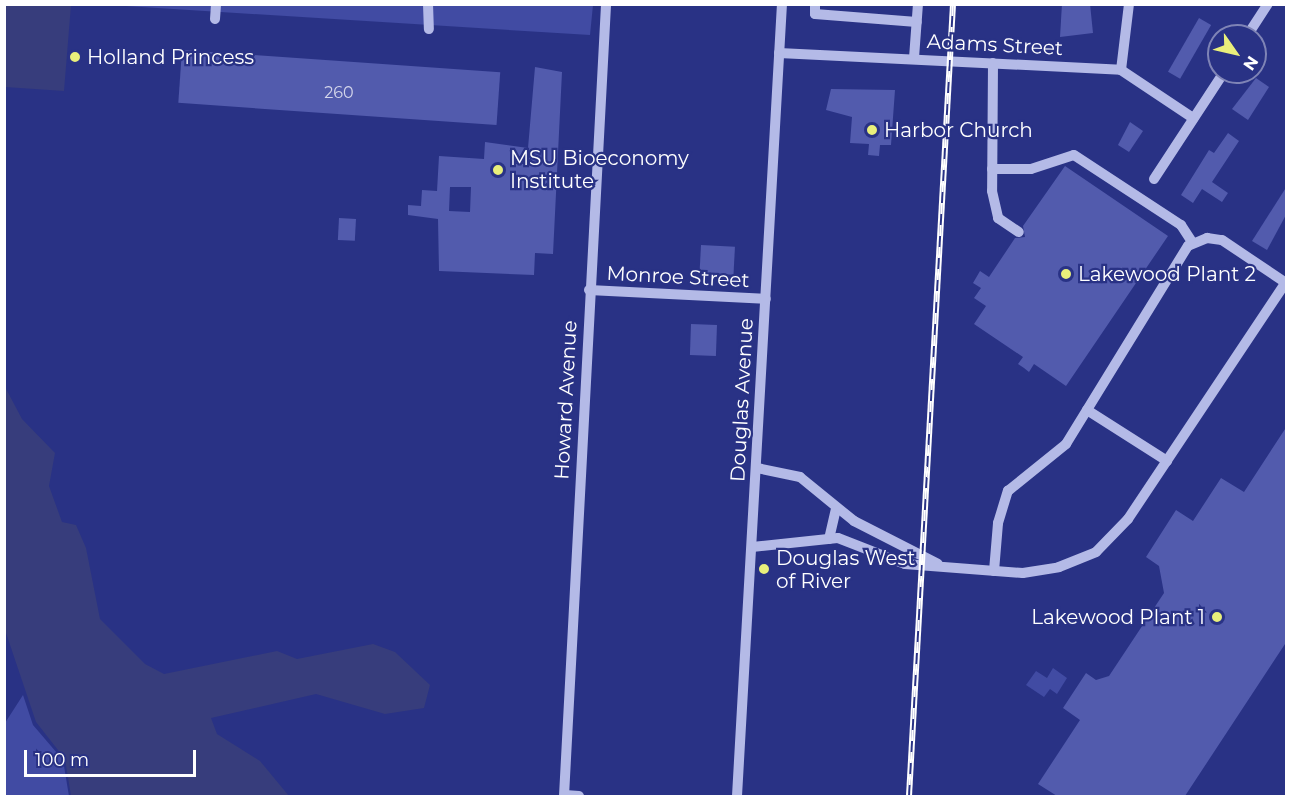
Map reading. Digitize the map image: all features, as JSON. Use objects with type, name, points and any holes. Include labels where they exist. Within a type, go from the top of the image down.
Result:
[{"type":"street","points":[[215,19],[216,4]]},
{"type":"street","points":[[428,4],[429,29]]},
{"type":"street","name":"Howard Avenue","points":[[564,796],[589,290],[606,4]]},
{"type":"street","name":"Douglas Avenue","points":[[736,796],[757,468],[782,4]]},
{"type":"street","points":[[815,4],[815,14],[916,22]]},
{"type":"street","points":[[914,58],[918,4]]},
{"type":"street","points":[[1129,4],[1121,70],[1193,118]]},
{"type":"street","points":[[1255,24],[1268,4]]},
{"type":"street","name":"Adams Street","points":[[779,53],[1121,70]]},
{"type":"street","points":[[993,63],[992,169],[998,218],[1019,232]]},
{"type":"street","points":[[1154,179],[1216,84]]},
{"type":"street","points":[[992,169],[1031,169],[1074,155],[1182,225],[1192,242]]},
{"type":"street","points":[[752,548],[829,539],[851,541],[905,564],[941,565],[994,571],[1059,567],[1104,547],[1167,461],[1286,282],[1222,240],[1192,242]]},
{"type":"street","points":[[994,571],[998,523],[1008,491],[1058,454],[1192,242]]},
{"type":"street","name":"Monroe Street","points":[[589,290],[766,299]]},
{"type":"street","points":[[1087,410],[1167,461]]},
{"type":"street","points":[[757,468],[800,477],[836,509],[941,565]]},
{"type":"street","points":[[829,539],[836,509]]},
{"type":"street","points":[[564,796],[579,796]]},
{"type":"shaded area","points":[[110,5],[593,5],[590,35]]},
{"type":"shaded area","points":[[1053,668],[1067,678],[1057,694],[1050,689],[1044,697],[1026,685],[1036,671],[1047,678]]},
{"type":"shaded area","points":[[23,695],[33,725],[63,760],[69,796],[5,796],[5,723]]},
{"type":"water","points":[[4,5],[71,5],[64,91],[5,87]]},
{"type":"water","points":[[4,385],[22,419],[55,453],[49,486],[62,522],[76,525],[86,548],[100,619],[145,664],[164,674],[277,651],[297,659],[373,644],[395,652],[430,685],[424,708],[385,714],[316,694],[211,718],[217,734],[260,761],[289,796],[71,796],[65,759],[36,722],[5,630]]},
{"type":"building","points":[[1062,4],[1090,4],[1093,33],[1060,37]]},
{"type":"building","points":[[1199,18],[1209,24],[1207,24],[1207,32],[1180,79],[1168,72]]},
{"type":"building","points":[[182,50],[500,72],[497,125],[178,103]]},
{"type":"building","name":"MSU Bioeconomy Institute","points":[[535,67],[562,72],[553,254],[535,253],[534,275],[439,271],[438,219],[408,215],[408,205],[421,206],[422,190],[437,191],[439,156],[484,159],[485,142],[528,148]],"holes":[[[450,187],[471,187],[470,212],[449,211]]]},
{"type":"building","points":[[1251,84],[1265,84],[1269,87],[1248,120],[1232,109]]},
{"type":"building","name":"Harbor Church","points":[[831,89],[895,90],[891,145],[880,145],[879,156],[868,155],[869,144],[850,143],[852,117],[826,110]]},
{"type":"building","points":[[1130,122],[1143,131],[1129,152],[1118,145]]},
{"type":"building","points":[[1228,133],[1239,141],[1212,182],[1228,193],[1222,202],[1202,189],[1193,203],[1181,195],[1209,150],[1214,153]]},
{"type":"building","name":"Lakewood Plant 2","points":[[1065,166],[1168,236],[1066,386],[1034,364],[1029,372],[1018,364],[1023,357],[974,324],[986,306],[974,298],[981,288],[973,283],[980,271],[989,277],[1015,238],[1025,237],[1023,226]]},
{"type":"building","points":[[1287,186],[1287,213],[1267,250],[1252,241]]},
{"type":"building","points":[[339,218],[356,219],[355,241],[338,240]]},
{"type":"building","points":[[701,245],[735,247],[733,275],[700,273]]},
{"type":"building","points":[[691,324],[717,325],[716,356],[690,355]]},
{"type":"building","name":"Lakewood Plant 1","points":[[1287,426],[1287,641],[1185,796],[1057,796],[1038,784],[1080,720],[1063,708],[1086,673],[1096,680],[1109,676],[1164,593],[1159,566],[1146,557],[1176,510],[1193,521],[1221,478],[1244,492]]},
{"type":"railway","points":[[909,796],[953,4]]},
{"type":"place","name":"Holland Princess","points":[[75,57]]},
{"type":"place","name":"Harbor Church","points":[[872,130]]},
{"type":"place","name":"MSU Bioeconomy Institute","points":[[498,170]]},
{"type":"place","name":"Lakewood Plant 2","points":[[1066,274]]},
{"type":"place","name":"Douglas West of River","points":[[764,569]]},
{"type":"place","name":"Lakewood Plant 1","points":[[1217,617]]}]
